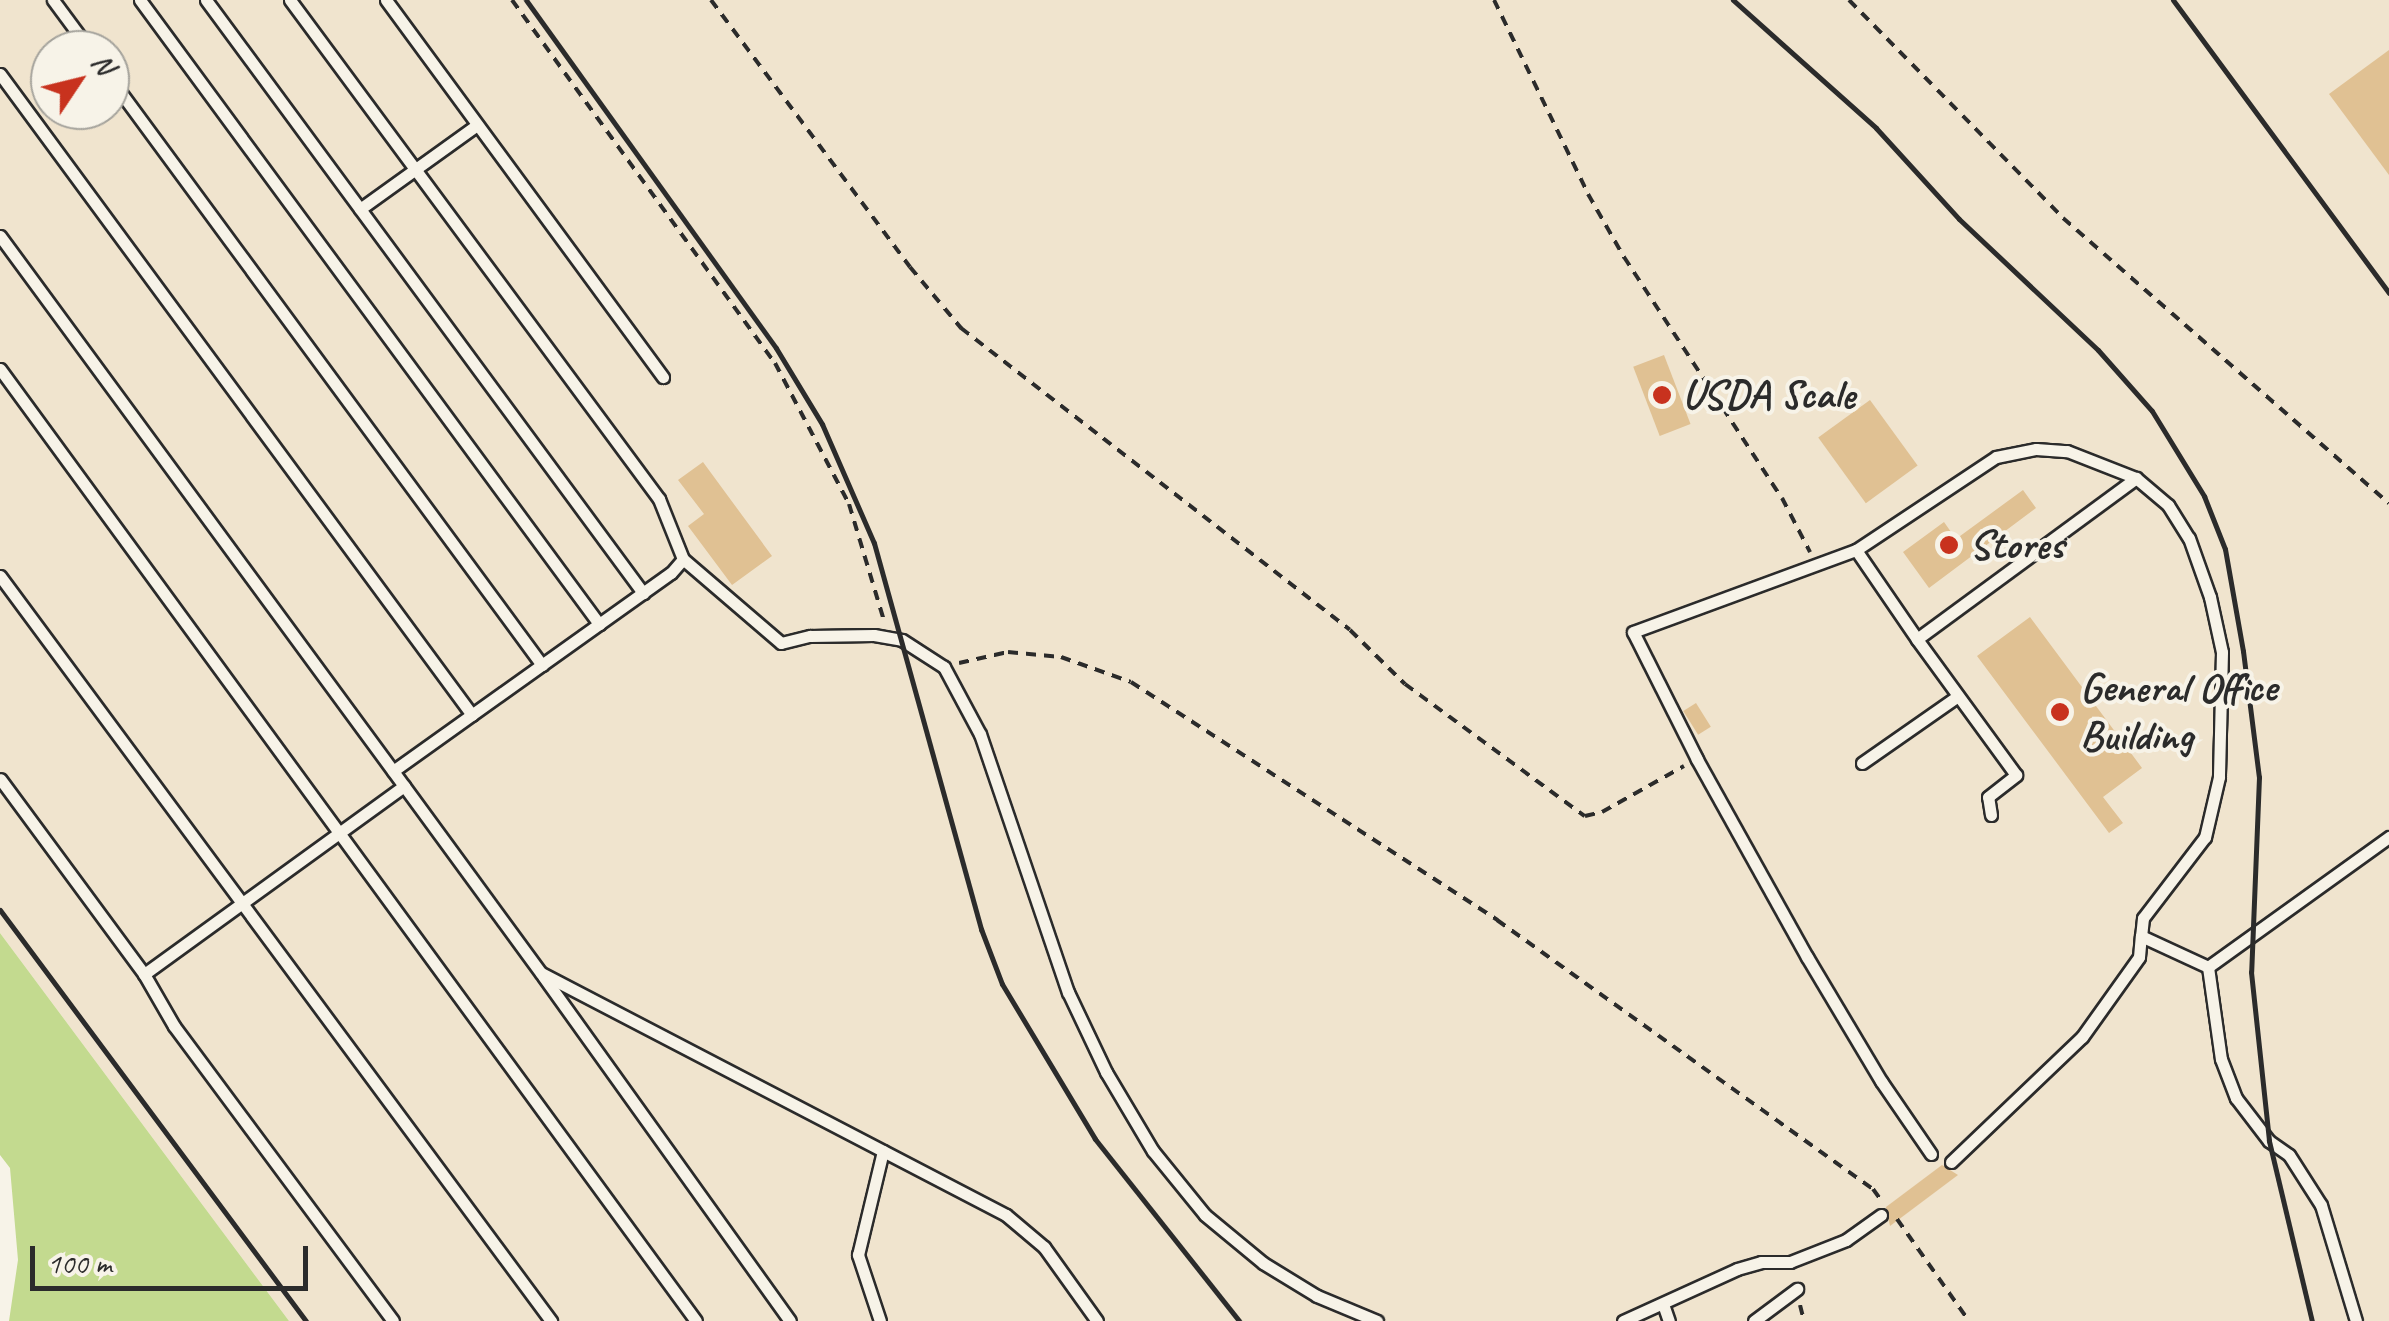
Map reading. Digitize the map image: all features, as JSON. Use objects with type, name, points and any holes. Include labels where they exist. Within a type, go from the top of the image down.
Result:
[{"type":"lane","points":[[53,0],[75,30]]},
{"type":"lane","points":[[140,0],[599,624]]},
{"type":"lane","points":[[206,0],[643,593]]},
{"type":"lane","points":[[290,0],[659,499],[683,559],[781,642],[810,636],[888,637],[902,640],[944,667],[980,734],[1068,992],[1106,1072],[1153,1150],[1205,1214],[1263,1263],[1317,1296],[1377,1321]]},
{"type":"lane","points":[[386,0],[663,377]]},
{"type":"lane","points":[[0,74],[472,714]]},
{"type":"lane","points":[[130,105],[542,665]]},
{"type":"lane","points":[[360,209],[477,125]]},
{"type":"lane","points":[[0,236],[790,1321]]},
{"type":"lane","points":[[0,369],[342,831],[696,1321]]},
{"type":"lane","points":[[1930,1154],[1862,1050],[1697,759],[1633,632],[1856,550],[1996,458],[2016,452],[2068,451],[2136,478],[2168,505],[2188,538],[2218,633],[2222,699],[2219,776],[2206,837],[2143,918],[2139,956],[2082,1037],[1952,1162]]},
{"type":"lane","points":[[1917,638],[2136,478]]},
{"type":"lane","points":[[1856,550],[2016,776],[1988,797],[1991,814]]},
{"type":"lane","points":[[392,771],[643,593],[683,559]]},
{"type":"lane","points":[[0,576],[552,1321]]},
{"type":"lane","points":[[1862,763],[1958,696]]},
{"type":"lane","points":[[0,778],[144,974],[174,1026],[393,1321]]},
{"type":"lane","points":[[144,974],[404,786]]},
{"type":"lane","points":[[2208,967],[2389,838]]},
{"type":"lane","points":[[2142,936],[2208,967]]},
{"type":"lane","points":[[2208,967],[2221,1059],[2236,1098],[2270,1141],[2290,1155],[2320,1205],[2356,1321]]},
{"type":"lane","points":[[540,973],[1006,1214],[1044,1247],[1097,1321]]},
{"type":"lane","points":[[880,1321],[858,1255],[883,1151]]},
{"type":"lane","points":[[1623,1321],[1737,1269],[1761,1262],[1790,1262],[1846,1240],[1882,1209]]},
{"type":"lane","points":[[1754,1321],[1797,1289]]},
{"type":"lane","points":[[1663,1304],[1668,1321]]},
{"type":"path","points":[[512,0],[775,363],[849,504],[888,637]]},
{"type":"path","points":[[711,0],[910,267],[961,328],[1350,630],[1405,684],[1584,816],[1602,812],[1697,759]]},
{"type":"path","points":[[1494,0],[1588,194],[1782,498],[1817,565]]},
{"type":"path","points":[[1848,0],[2063,218],[2389,503]]},
{"type":"path","points":[[944,667],[1008,652],[1061,657],[1131,682],[1497,920],[1873,1189],[1882,1209]]},
{"type":"path","points":[[1895,1216],[1969,1321]]},
{"type":"shaded area","points":[[0,0],[2389,0],[2389,1321],[289,1321],[0,933]]},
{"type":"green space","points":[[0,933],[289,1321],[9,1321],[18,1260],[10,1168],[0,1155]]},
{"type":"building","points":[[2389,50],[2389,175],[2329,94]]},
{"type":"building","name":"USDA Scale","points":[[1664,355],[1691,424],[1660,436],[1633,367]]},
{"type":"building","points":[[1870,400],[1918,466],[1866,503],[1818,438]]},
{"type":"building","points":[[703,462],[772,556],[732,585],[688,526],[704,514],[678,480]]},
{"type":"building","name":"Stores","points":[[2023,490],[2036,508],[1929,588],[1903,552],[1944,522],[1956,539]]},
{"type":"building","name":"General Office Building","points":[[2030,617],[2142,768],[2103,797],[2123,823],[2109,833],[1977,656]]},
{"type":"building","points":[[1696,703],[1711,727],[1698,735],[1683,711]]},
{"type":"building","points":[[1942,1165],[1958,1175],[1890,1226],[1886,1207]]},
{"type":"railway","points":[[526,0],[776,348],[822,424],[874,543],[981,929],[1002,984],[1095,1139],[1239,1321]]},
{"type":"railway","points":[[1733,0],[1876,128],[1959,219],[2098,350],[2152,411],[2204,496],[2225,549],[2259,777],[2251,972],[2269,1141],[2312,1321]]},
{"type":"railway","points":[[2173,0],[2389,293]]},
{"type":"railway","points":[[0,910],[306,1321]]},
{"type":"place","name":"USDA Scale","points":[[1662,395]]},
{"type":"place","name":"Stores","points":[[1949,545]]},
{"type":"place","name":"General Office Building","points":[[2060,712]]}]
